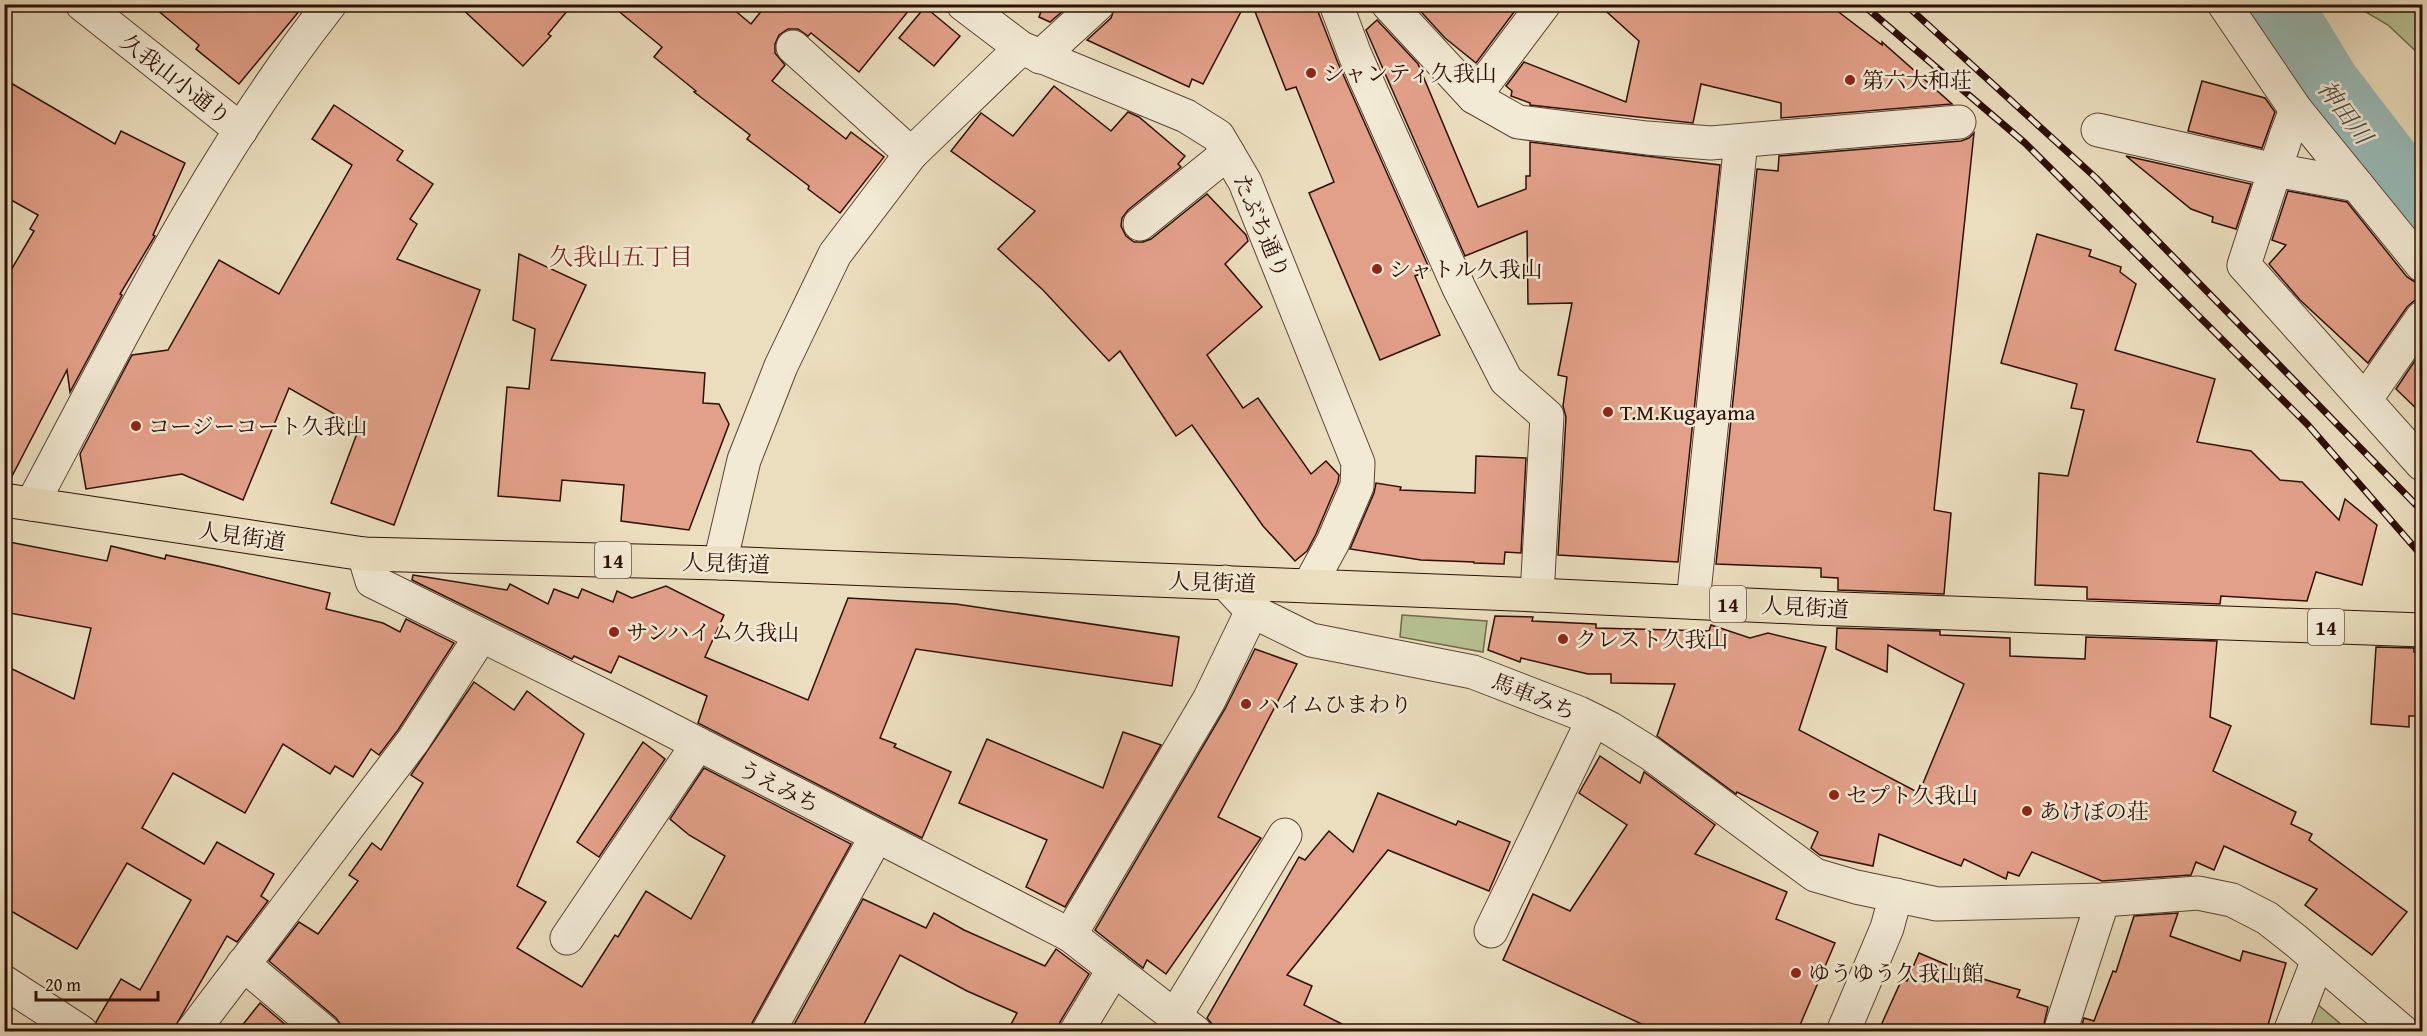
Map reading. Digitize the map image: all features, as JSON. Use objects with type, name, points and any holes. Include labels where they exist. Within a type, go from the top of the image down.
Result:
[{"type":"main road","name":"人見街道","points":[[18,502],[364,554],[720,563],[2422,630]]},
{"type":"street","name":"久我山小通り","points":[[82,4],[241,130]]},
{"type":"street","points":[[18,502],[184,221],[241,130],[306,34],[330,4]]},
{"type":"street","name":"たぶち通り","points":[[963,4],[1031,52],[1129,90],[1186,116],[1218,136],[1245,182],[1358,463],[1357,486],[1333,542],[1309,586]]},
{"type":"street","points":[[720,563],[744,460],[781,366],[835,254],[911,154],[1031,52],[1098,4]]},
{"type":"street","points":[[1336,4],[1355,55],[1459,288],[1506,380],[1547,416],[1537,595]]},
{"type":"street","points":[[1388,4],[1473,97],[1518,122],[1647,138],[1711,143],[1959,122]]},
{"type":"street","points":[[1473,97],[1544,4]]},
{"type":"street","points":[[2224,4],[2296,111],[2422,265]]},
{"type":"street","points":[[793,47],[911,154]]},
{"type":"street","points":[[2296,111],[2244,266],[2422,464]]},
{"type":"street","points":[[2098,130],[2275,170],[2357,185]]},
{"type":"street","points":[[1693,602],[1741,141]]},
{"type":"street","points":[[1140,224],[1228,153]]},
{"type":"street","points":[[2365,400],[2422,318]]},
{"type":"street","name":"うえみち","points":[[364,554],[372,581],[698,744],[1070,935],[1185,1024]]},
{"type":"street","name":"馬車みち","points":[[1226,582],[1252,611],[1311,640],[1473,672],[1593,720],[1651,754],[1815,875],[1896,895]]},
{"type":"street","points":[[1070,935],[1209,700],[1252,611]]},
{"type":"street","points":[[192,1032],[413,741],[482,636]]},
{"type":"street","points":[[1491,931],[1593,720]]},
{"type":"street","points":[[567,938],[698,744]]},
{"type":"street","points":[[1185,1024],[1285,835]]},
{"type":"street","points":[[768,1032],[876,837]]},
{"type":"street","points":[[1843,1032],[1887,927],[1896,895],[1937,904],[2103,900],[2198,893],[2232,900],[2267,918],[2403,1032]]},
{"type":"street","points":[[2060,1032],[2103,900]]},
{"type":"street","points":[[2290,1032],[2318,960]]},
{"type":"street","points":[[243,964],[324,1032]]},
{"type":"street","points":[[1076,1032],[1114,969]]},
{"type":"street","points":[[4,982],[81,1032]]},
{"type":"green space","points":[[2359,5],[2422,5],[2422,57],[2388,25],[2364,11]]},
{"type":"green space","points":[[1402,615],[1487,621],[1483,652],[1400,637]]},
{"type":"green space","points":[[2316,1003],[2349,1031],[2305,1032]]},
{"type":"building","points":[[150,4],[305,4],[239,84],[196,49],[199,45]]},
{"type":"building","points":[[457,4],[573,4],[548,34],[551,36],[523,66]]},
{"type":"building","points":[[610,4],[727,4],[751,24],[767,4],[914,4],[859,72],[811,33],[808,36],[798,29],[788,29],[779,35],[775,44],[775,53],[785,65],[772,81],[846,139],[851,132],[884,157],[840,213],[808,189],[809,186],[747,139],[750,135],[694,92],[696,91],[654,57],[662,47]]},
{"type":"building","points":[[1116,4],[1245,4],[1203,84],[1192,79],[1189,87],[1087,40],[1111,18]]},
{"type":"building","points":[[1252,4],[1315,4],[1338,63],[1430,270],[1415,276],[1440,335],[1380,360],[1309,193],[1334,182],[1296,87],[1286,90]]},
{"type":"building","points":[[1414,4],[1520,4],[1476,63],[1445,38]]},
{"type":"building","points":[[1598,4],[1828,4],[1882,45],[1882,42],[1952,104],[1781,118],[1781,103],[1701,84],[1693,123],[1530,105],[1530,103],[1511,96],[1512,91],[1506,86],[1524,62],[1626,102],[1639,41]]},
{"type":"building","points":[[1043,6],[1064,10],[1050,22],[1039,17]]},
{"type":"building","points":[[925,7],[960,36],[934,66],[899,38]]},
{"type":"building","points":[[1377,20],[1418,64],[1478,207],[1526,189],[1526,176],[1530,176],[1530,142],[1720,165],[1678,562],[1558,555],[1566,417],[1563,406],[1567,377],[1558,375],[1572,303],[1528,304],[1527,231],[1465,256],[1366,30]]},
{"type":"building","points":[[4,79],[115,144],[121,131],[185,163],[153,235],[155,236],[120,294],[122,295],[70,392],[67,370],[9,482],[4,482],[4,282],[34,231],[30,229],[38,215],[4,196]]},
{"type":"building","points":[[2202,81],[2265,98],[2275,112],[2262,148],[2188,131]]},
{"type":"building","points":[[1054,86],[1111,131],[1128,112],[1139,117],[1185,156],[1178,164],[1181,167],[1128,210],[1122,218],[1121,226],[1126,236],[1134,242],[1151,239],[1207,194],[1246,235],[1248,241],[1225,264],[1262,307],[1207,355],[1243,408],[1258,398],[1311,474],[1326,461],[1339,475],[1316,534],[1307,551],[1295,561],[1263,526],[1192,425],[1176,436],[1120,351],[1109,361],[1043,290],[998,249],[1035,211],[951,151],[981,113],[1013,136]]},
{"type":"building","points":[[334,105],[403,151],[397,160],[433,184],[410,219],[417,224],[397,259],[480,290],[394,525],[331,503],[359,428],[289,388],[243,500],[182,474],[86,489],[80,454],[132,355],[168,350],[219,260],[279,294],[352,165],[312,139]]},
{"type":"building","points":[[1974,133],[1934,510],[1951,513],[1944,594],[1838,590],[1838,578],[1821,577],[1821,568],[1716,564],[1757,169],[1778,171],[1779,156],[1961,141]]},
{"type":"building","points":[[2126,156],[2251,184],[2236,229],[2212,222],[2213,217],[2191,209]]},
{"type":"building","points":[[2288,191],[2347,202],[2407,277],[2422,283],[2422,299],[2414,301],[2407,307],[2368,363],[2300,300],[2269,264],[2286,245],[2272,240]]},
{"type":"building","points":[[2037,234],[2091,250],[2089,256],[2121,267],[2120,272],[2136,284],[2115,350],[2215,379],[2197,442],[2251,451],[2280,480],[2302,482],[2339,520],[2345,499],[2377,525],[2362,585],[2316,572],[2307,601],[2221,596],[2220,604],[2087,599],[2087,587],[2035,585],[2039,473],[2068,476],[2084,410],[2071,408],[2077,384],[2001,363]]},
{"type":"building","points":[[519,254],[586,285],[551,360],[705,373],[703,403],[719,404],[729,424],[689,530],[621,521],[624,485],[562,480],[560,501],[498,496],[507,387],[529,389],[535,329],[513,320]]},
{"type":"building","points":[[2422,350],[2422,414],[2396,389]]},
{"type":"building","points":[[1476,456],[1526,458],[1521,553],[1505,552],[1504,564],[1421,560],[1350,549],[1374,493],[1376,483],[1401,487],[1400,490],[1475,493]]},
{"type":"building","points":[[4,541],[107,561],[111,546],[165,559],[166,555],[218,566],[330,593],[326,609],[383,623],[400,632],[406,619],[454,643],[398,730],[379,755],[371,749],[353,777],[335,766],[330,774],[283,744],[245,813],[173,773],[142,828],[204,864],[217,842],[274,874],[261,896],[268,901],[237,942],[227,936],[172,1032],[99,1032],[96,1022],[121,979],[140,990],[191,900],[127,863],[77,949],[4,907],[4,665],[74,699],[91,628],[4,612]]},
{"type":"building","points":[[413,575],[507,590],[510,584],[548,604],[554,589],[578,598],[582,589],[613,602],[617,591],[632,598],[666,586],[724,615],[705,657],[808,700],[848,598],[956,604],[1179,637],[1172,686],[916,649],[880,738],[896,744],[894,747],[951,772],[922,838],[698,723],[707,696],[619,656],[611,673],[574,656],[572,659],[412,580]]},
{"type":"building","points":[[1495,616],[1533,617],[1532,621],[1596,624],[1596,628],[1709,631],[1711,625],[1750,638],[1768,633],[1826,647],[1799,730],[1919,793],[1964,684],[1888,645],[1887,672],[1836,649],[1837,628],[1940,631],[1940,635],[2010,638],[2010,656],[2085,659],[2086,637],[2217,641],[2210,717],[2231,726],[2213,771],[2296,812],[2291,824],[2312,834],[2309,840],[2407,912],[2372,955],[2305,905],[2317,889],[2224,846],[2214,870],[2196,862],[2191,875],[2102,881],[2032,852],[2019,876],[2008,872],[2006,879],[1964,859],[1961,866],[1879,834],[1873,866],[1820,855],[1811,848],[1818,832],[1737,792],[1736,794],[1657,736],[1675,684],[1611,683],[1611,674],[1588,674],[1521,658],[1520,662],[1488,650]]},
{"type":"building","points":[[2376,647],[2414,648],[2414,652],[2422,653],[2422,716],[2409,716],[2409,727],[2371,724]]},
{"type":"building","points":[[1255,649],[1297,664],[1218,817],[1261,838],[1166,974],[1147,960],[1143,968],[1095,930],[1225,709]]},
{"type":"building","points":[[474,682],[514,710],[527,691],[584,734],[517,886],[546,902],[517,948],[582,987],[615,935],[618,937],[646,891],[691,919],[725,856],[689,835],[670,819],[704,768],[851,844],[749,1032],[342,1032],[341,1025],[336,1018],[269,961],[299,922],[318,934],[358,881],[349,875],[372,843],[381,850],[423,783],[411,775]]},
{"type":"building","points":[[1123,732],[1161,745],[1065,907],[1026,887],[1047,840],[959,803],[987,739],[1103,788]]},
{"type":"building","points":[[643,742],[665,759],[599,857],[577,842]]},
{"type":"building","points":[[1600,756],[1640,783],[1644,772],[1715,825],[1695,854],[1787,892],[1776,919],[1835,943],[1797,1032],[1659,1032],[1503,960],[1533,894],[1570,911],[1627,825],[1579,793]]},
{"type":"building","points":[[1378,793],[1456,825],[1458,821],[1510,842],[1489,891],[1388,850],[1287,975],[1312,986],[1304,1005],[1358,1032],[1213,1032],[1212,1024],[1207,1018],[1299,857],[1305,860],[1329,831],[1353,852]]},
{"type":"building","points":[[863,899],[926,928],[934,913],[964,930],[1045,966],[1056,949],[1089,974],[1060,1022],[1057,1032],[1007,1032],[1017,1013],[967,991],[900,955],[860,1032],[790,1032]]},
{"type":"building","points":[[2178,913],[2170,936],[2240,961],[2243,951],[2286,963],[2266,1032],[2080,1032],[2084,1018],[2094,1021],[2113,971],[2116,972],[2134,916]]},
{"type":"building","points":[[1919,953],[1973,976],[2020,990],[2017,997],[2048,1007],[2042,1032],[1878,1032],[1902,979],[1907,981]]},
{"type":"building","points":[[260,1003],[294,1032],[237,1032]]},
{"type":"waterway","name":"神田川","points":[[2274,4],[2323,85],[2422,214]]},
{"type":"railway","points":[[1862,4],[2025,143],[2308,425],[2422,556]]},
{"type":"railway","points":[[1905,4],[2096,178],[2422,511]]},
{"type":"place","name":"シャンティ久我山","points":[[1311,73]]},
{"type":"place","name":"第六大和荘","points":[[1850,80]]},
{"type":"place","name":"シャトル久我山","points":[[1377,269]]},
{"type":"place","name":"T.M.Kugayama","points":[[1608,412]]},
{"type":"place","name":"コージーコート久我山","points":[[136,426]]},
{"type":"place","name":"サンハイム久我山","points":[[614,632]]},
{"type":"place","name":"クレスト久我山","points":[[1563,639]]},
{"type":"place","name":"ハイムひまわり","points":[[1246,704]]},
{"type":"place","name":"セプト久我山","points":[[1834,795]]},
{"type":"place","name":"あけぼの荘","points":[[2027,811]]},
{"type":"place","name":"ゆうゆう久我山館","points":[[1796,973]]},
{"type":"district","name":"久我山五丁目","points":[[621,256]]}]
